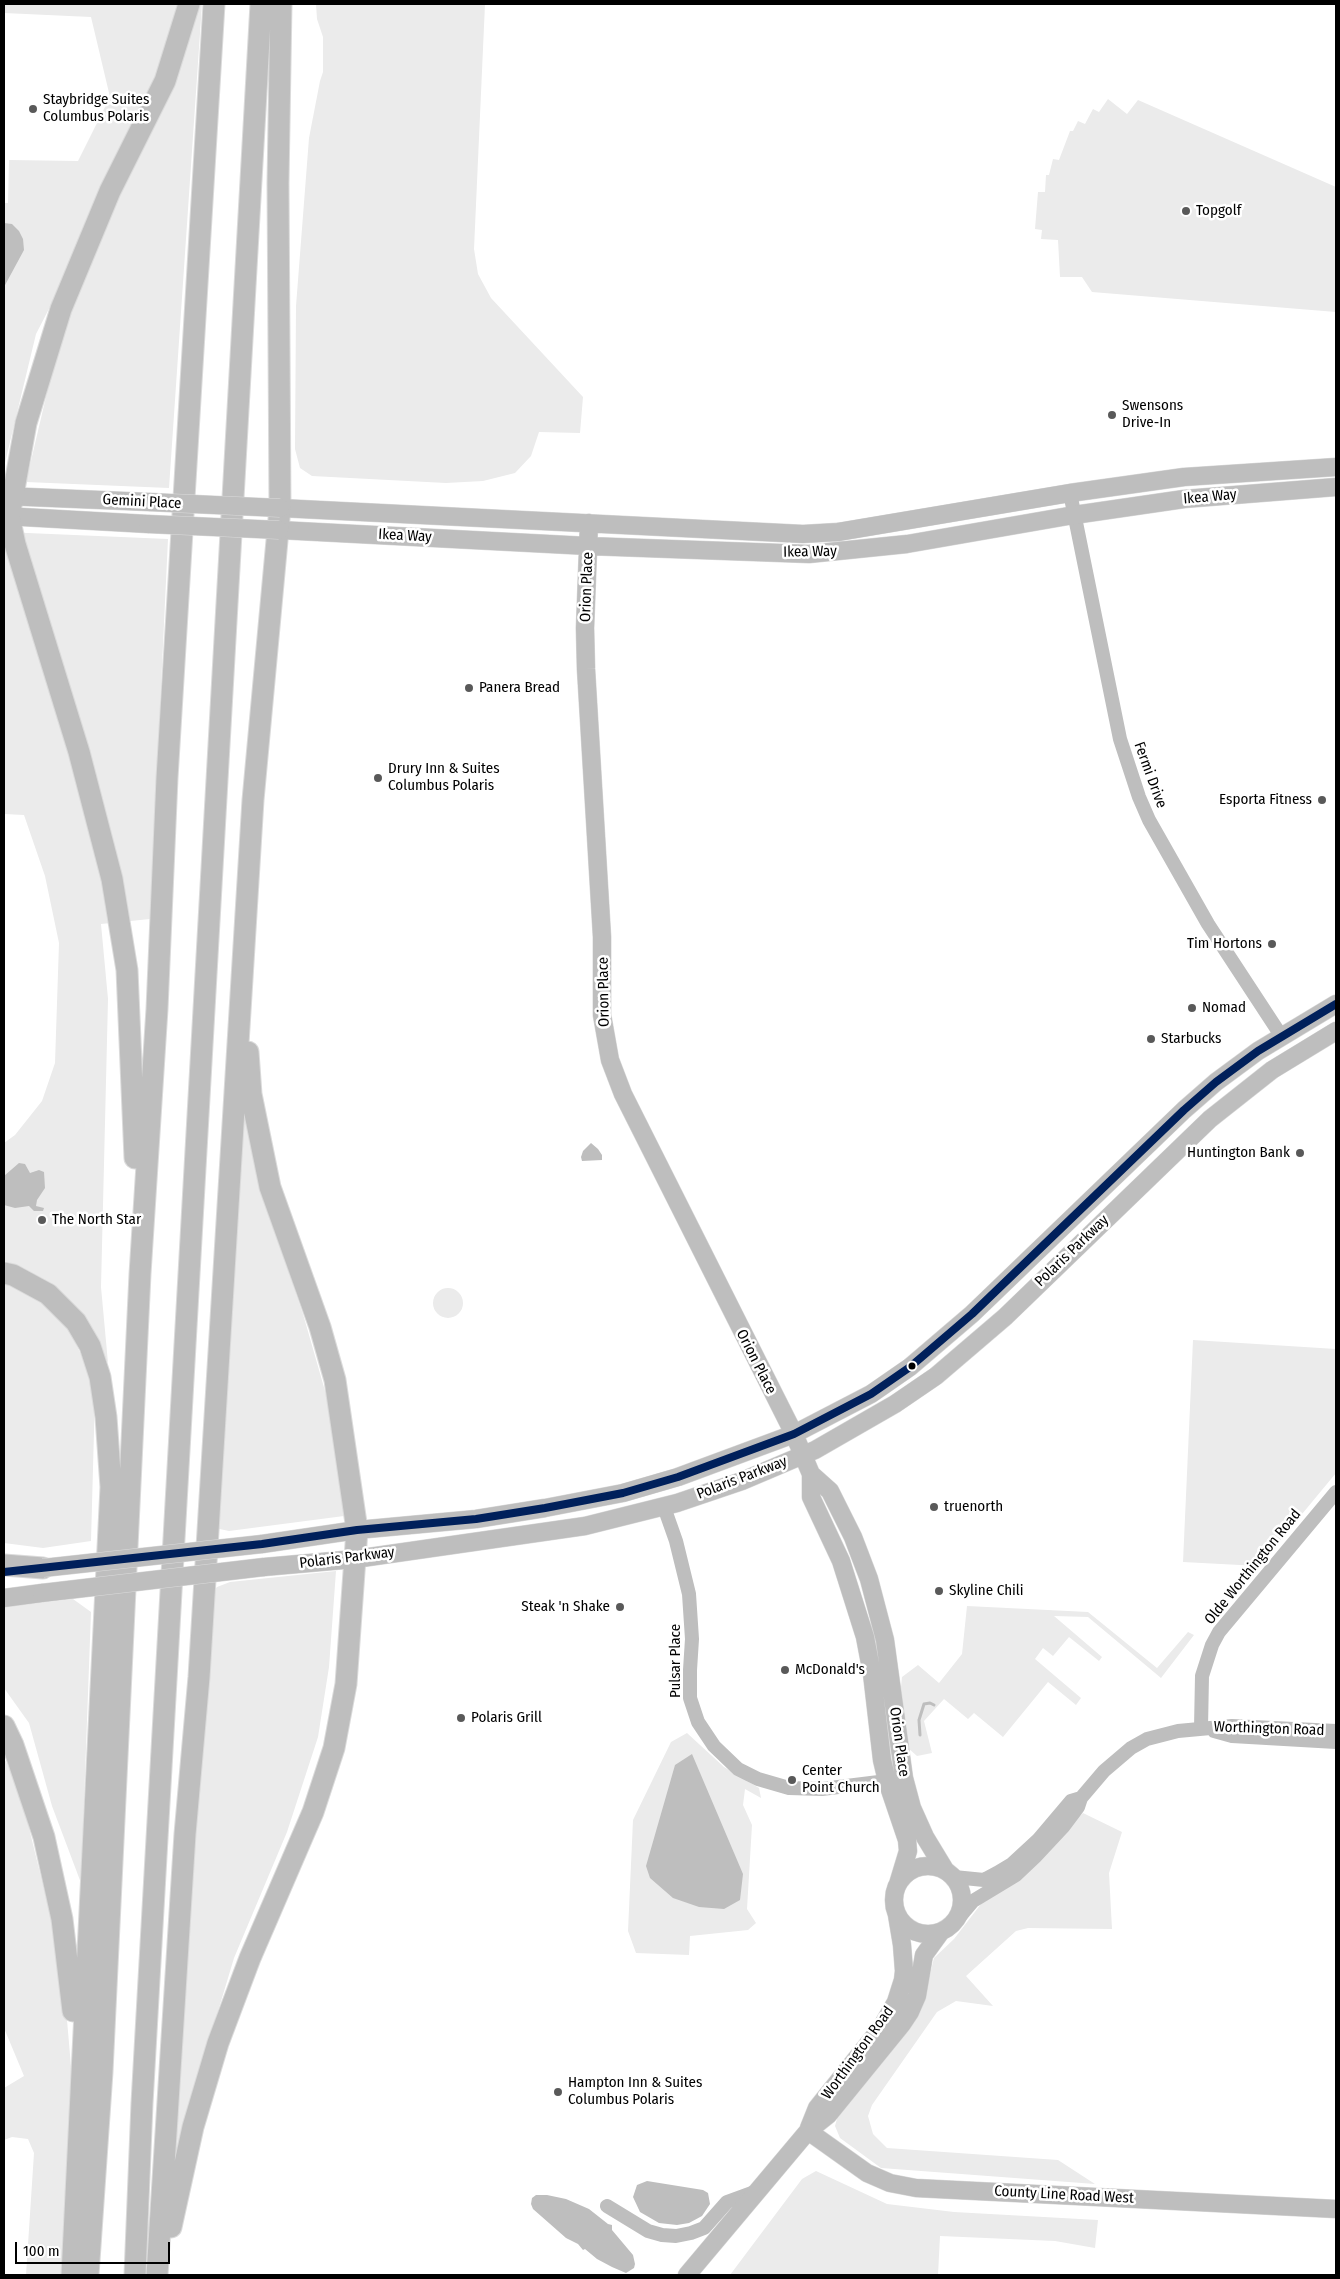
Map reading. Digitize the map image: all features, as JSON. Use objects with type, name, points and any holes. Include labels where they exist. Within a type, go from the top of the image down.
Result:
[{"type":"highway","points":[[140,1274],[127,970],[112,879],[79,752],[15,544],[7,506],[26,423],[61,308],[110,191],[165,80],[189,4]]},
{"type":"highway","points":[[88,2275],[102,2072],[140,1274],[157,1008],[167,778],[214,4]]},
{"type":"highway","points":[[135,2275],[142,2103],[261,4]]},
{"type":"highway","points":[[158,2275],[184,1834],[199,1677],[253,800],[279,530],[278,183],[281,4]]},
{"type":"highway","points":[[158,2275],[170,2231],[193,2126],[218,2044],[250,1958],[313,1812],[329,1766],[346,1684],[357,1530],[335,1380],[320,1327],[270,1187],[251,1094],[242,964]]},
{"type":"highway","points":[[4,1273],[13,1275],[48,1294],[76,1322],[90,1346],[100,1377],[106,1417],[111,1487],[72,2275]]},
{"type":"highway","points":[[4,1565],[43,1568]]},
{"type":"highway","points":[[4,1726],[13,1745],[44,1837],[62,1919],[74,2023],[78,2134]]},
{"type":"main road","name":"Ikea Way","points":[[280,508],[803,534],[838,532],[1070,493],[1184,477],[1336,467]]},
{"type":"main road","name":"Ikea Way","points":[[279,530],[588,546],[799,554],[907,544],[1074,515],[1189,498],[1336,486]]},
{"type":"main road","name":"Gemini Place","points":[[7,506],[149,502],[280,508]]},
{"type":"main road","name":"Gemini Place","points":[[7,506],[148,524],[279,530]]},
{"type":"main road","name":"Orion Place","points":[[589,524],[586,669],[602,937],[602,1015],[610,1060],[623,1094],[794,1434],[811,1474],[812,1497],[841,1561],[865,1637],[887,1782],[904,1832],[908,1851],[898,1884]]},
{"type":"main road","name":"Polaris Parkway","points":[[4,1572],[262,1544],[357,1530],[476,1518],[546,1508],[623,1493],[678,1478],[794,1434],[871,1394],[910,1367],[1008,1281],[1184,1110],[1246,1059],[1336,1004]]},
{"type":"main road","name":"Polaris Parkway","points":[[4,1598],[264,1567],[355,1559],[585,1526],[664,1507],[742,1481],[803,1455],[852,1430],[942,1371],[1004,1317],[1210,1120],[1272,1070],[1336,1032]]},
{"type":"main road","name":"Orion Place","points":[[811,1474],[830,1491],[854,1537],[869,1579],[885,1640],[904,1778],[912,1808],[925,1837],[949,1874]]},
{"type":"main road","points":[[887,1782],[894,1787],[903,1808],[925,1837]]},
{"type":"main road","points":[[922,1866],[934,1866],[949,1874],[960,1887],[963,1898],[962,1910],[957,1920],[950,1928],[940,1933],[920,1934],[910,1930],[897,1914],[894,1899],[898,1884],[908,1873],[922,1866]]},
{"type":"main road","name":"Worthington Road","points":[[808,2131],[817,2108],[881,2028],[896,2002],[904,1971],[897,1914]]},
{"type":"main road","name":"Worthington Road","points":[[687,2275],[808,2131],[828,2114],[910,2012],[916,1996],[924,1955],[940,1933]]},
{"type":"main road","name":"County Line Road West","points":[[808,2131],[866,2173],[890,2183],[916,2188],[1336,2209]]},
{"type":"street","name":"Fermi Drive","points":[[1070,493],[1120,739],[1139,797],[1149,820],[1208,924],[1282,1037]]},
{"type":"street","name":"Olde Worthington Road","points":[[1201,1728],[1202,1676],[1209,1652],[1219,1632],[1336,1492]]},
{"type":"street","name":"Pulsar Place","points":[[664,1507],[676,1541],[689,1594],[692,1639],[690,1698],[698,1722],[714,1746],[738,1768],[758,1779],[782,1787],[822,1789],[887,1782]]},
{"type":"street","name":"Worthington Road","points":[[957,1920],[973,1902],[1016,1875],[1048,1844],[1072,1816],[1082,1798],[1104,1771],[1131,1748],[1161,1734],[1201,1728],[1232,1726],[1336,1732]]},
{"type":"street","name":"Worthington Road","points":[[1201,1728],[1232,1736],[1336,1742]]},
{"type":"street","name":"Worthington Road","points":[[949,1874],[984,1880],[1004,1869],[1038,1840],[1071,1801],[1082,1798]]},
{"type":"street","points":[[607,2206],[648,2231],[676,2236],[691,2234],[704,2228],[727,2202],[758,2191]]},
{"type":"shaded area","points":[[4,4],[181,4],[162,67],[137,122],[90,210],[54,299],[36,334],[4,467],[4,203],[8,203],[9,160],[78,161],[110,97],[91,17],[4,13]]},
{"type":"shaded area","points":[[195,4],[202,4],[169,488],[26,482],[61,333]]},
{"type":"shaded area","points":[[316,4],[485,4],[474,249],[478,274],[491,298],[583,397],[580,433],[539,432],[531,456],[515,473],[483,481],[446,483],[312,476],[300,468],[295,449],[296,306],[309,138],[323,72],[323,37],[317,19]]},
{"type":"shaded area","name":"Topgolf","points":[[1108,99],[1127,114],[1138,100],[1336,187],[1336,312],[1092,292],[1082,277],[1060,277],[1058,240],[1041,239],[1042,230],[1035,229],[1038,192],[1045,192],[1046,175],[1049,175],[1053,159],[1059,160],[1070,131],[1073,131],[1078,121],[1085,124],[1093,109],[1099,112]]},
{"type":"shaded area","points":[[4,223],[12,224],[19,231],[23,239],[24,250],[4,287]]},
{"type":"shaded area","points":[[4,532],[168,539],[150,919],[101,924],[108,999],[101,1287],[108,1363],[79,1309],[51,1283],[18,1265],[4,1261],[4,1143],[15,1135],[42,1101],[55,1063],[59,943],[45,876],[24,815],[4,814]]},
{"type":"shaded area","points":[[242,1101],[273,1226],[303,1314],[329,1405],[344,1516],[229,1531],[215,1528]]},
{"type":"shaded area","points":[[591,1143],[602,1155],[602,1160],[582,1161],[583,1151]]},
{"type":"shaded area","points":[[19,1163],[25,1164],[30,1173],[39,1170],[44,1172],[45,1188],[37,1200],[36,1206],[44,1208],[43,1211],[34,1211],[29,1206],[15,1208],[4,1205],[4,1176]]},
{"type":"shaded area","points":[[4,1281],[34,1297],[55,1313],[71,1333],[89,1372],[95,1395],[91,1541],[43,1548],[4,1543]]},
{"type":"shaded area","points":[[448,1288],[459,1292],[463,1303],[459,1314],[448,1318],[437,1314],[433,1303],[437,1292]]},
{"type":"shaded area","points":[[1193,1340],[1336,1349],[1336,1473],[1259,1566],[1183,1562]]},
{"type":"shaded area","points":[[336,1571],[329,1667],[318,1737],[287,1832],[234,1958],[175,2154],[207,1596],[217,1587],[230,1582]]},
{"type":"shaded area","points":[[73,1599],[91,1612],[81,1883],[52,1806],[29,1723],[4,1688],[4,1607]]},
{"type":"shaded area","points":[[967,1606],[1088,1612],[1157,1668],[1188,1632],[1194,1635],[1161,1678],[1088,1617],[1054,1616],[1102,1657],[1099,1661],[1069,1637],[1053,1656],[1043,1648],[1035,1659],[1081,1698],[1076,1705],[1048,1682],[1003,1737],[974,1713],[968,1719],[944,1699],[924,1721],[932,1753],[917,1756],[908,1748],[900,1697],[902,1677],[918,1665],[939,1683],[962,1654]]},
{"type":"shaded area","points":[[687,1733],[724,1767],[759,1788],[761,1798],[745,1789],[743,1805],[752,1825],[747,1909],[756,1923],[748,1930],[690,1936],[689,1955],[636,1953],[628,1931],[633,1820],[671,1742]]},
{"type":"shaded area","points":[[692,1754],[743,1874],[740,1900],[724,1909],[699,1907],[673,1898],[650,1878],[646,1866],[675,1765]]},
{"type":"shaded area","points":[[4,1758],[19,1787],[51,1918],[64,1985],[72,2078],[63,2275],[26,2275],[34,2153],[28,2139],[12,2137],[4,2140],[4,2088],[24,2076],[4,2028]]},
{"type":"shaded area","points":[[1083,1813],[1122,1832],[1109,1873],[1112,1929],[1028,1928],[1016,1931],[966,1976],[993,2006],[956,2001],[937,2012],[872,2105],[868,2116],[873,2134],[887,2148],[1058,2160],[1095,2184],[881,2168],[840,2138],[835,2126],[838,2115],[927,1986],[934,1958],[954,1939],[981,1904]]},
{"type":"shaded area","points":[[816,2171],[887,2204],[954,2212],[1098,2220],[1095,2248],[1055,2241],[940,2236],[938,2275],[730,2275],[802,2179]]},
{"type":"shaded area","points":[[647,2181],[703,2190],[708,2193],[710,2204],[702,2216],[689,2223],[677,2225],[659,2223],[640,2212],[633,2197],[637,2185]]},
{"type":"shaded area","points":[[536,2195],[566,2199],[589,2209],[612,2225],[612,2230],[633,2255],[634,2268],[626,2273],[612,2267],[566,2238],[533,2209],[531,2204],[532,2198]]},
{"type":"waterway","points":[[920,1735],[919,1720],[924,1704],[930,1703],[934,1705]]},
{"type":"transit line","points":[[4,1572],[262,1544],[357,1530],[476,1519],[545,1508],[623,1493],[678,1477],[794,1434],[871,1394],[910,1367],[972,1314],[1184,1110],[1216,1082],[1258,1051],[1336,1004]]},
{"type":"place","name":"Staybridge Suites Columbus Polaris","points":[[33,109]]},
{"type":"place","name":"Topgolf","points":[[1186,211]]},
{"type":"place","name":"Swensons Drive-In","points":[[1112,415]]},
{"type":"place","name":"Panera Bread","points":[[469,688]]},
{"type":"place","name":"Drury Inn & Suites Columbus Polaris","points":[[378,778]]},
{"type":"place","name":"Esporta Fitness","points":[[1322,800]]},
{"type":"place","name":"Tim Hortons","points":[[1272,944]]},
{"type":"place","name":"Nomad","points":[[1192,1008]]},
{"type":"place","name":"Starbucks","points":[[1151,1039]]},
{"type":"place","name":"Huntington Bank","points":[[1300,1153]]},
{"type":"place","name":"The North Star","points":[[42,1220]]},
{"type":"place","name":"truenorth","points":[[934,1507]]},
{"type":"place","name":"Skyline Chili","points":[[939,1591]]},
{"type":"place","name":"Steak 'n Shake","points":[[620,1607]]},
{"type":"place","name":"McDonald's","points":[[785,1670]]},
{"type":"place","name":"Polaris Grill","points":[[461,1718]]},
{"type":"place","name":"Center Point Church","points":[[792,1780]]},
{"type":"place","name":"Hampton Inn & Suites Columbus Polaris","points":[[558,2092]]}]
